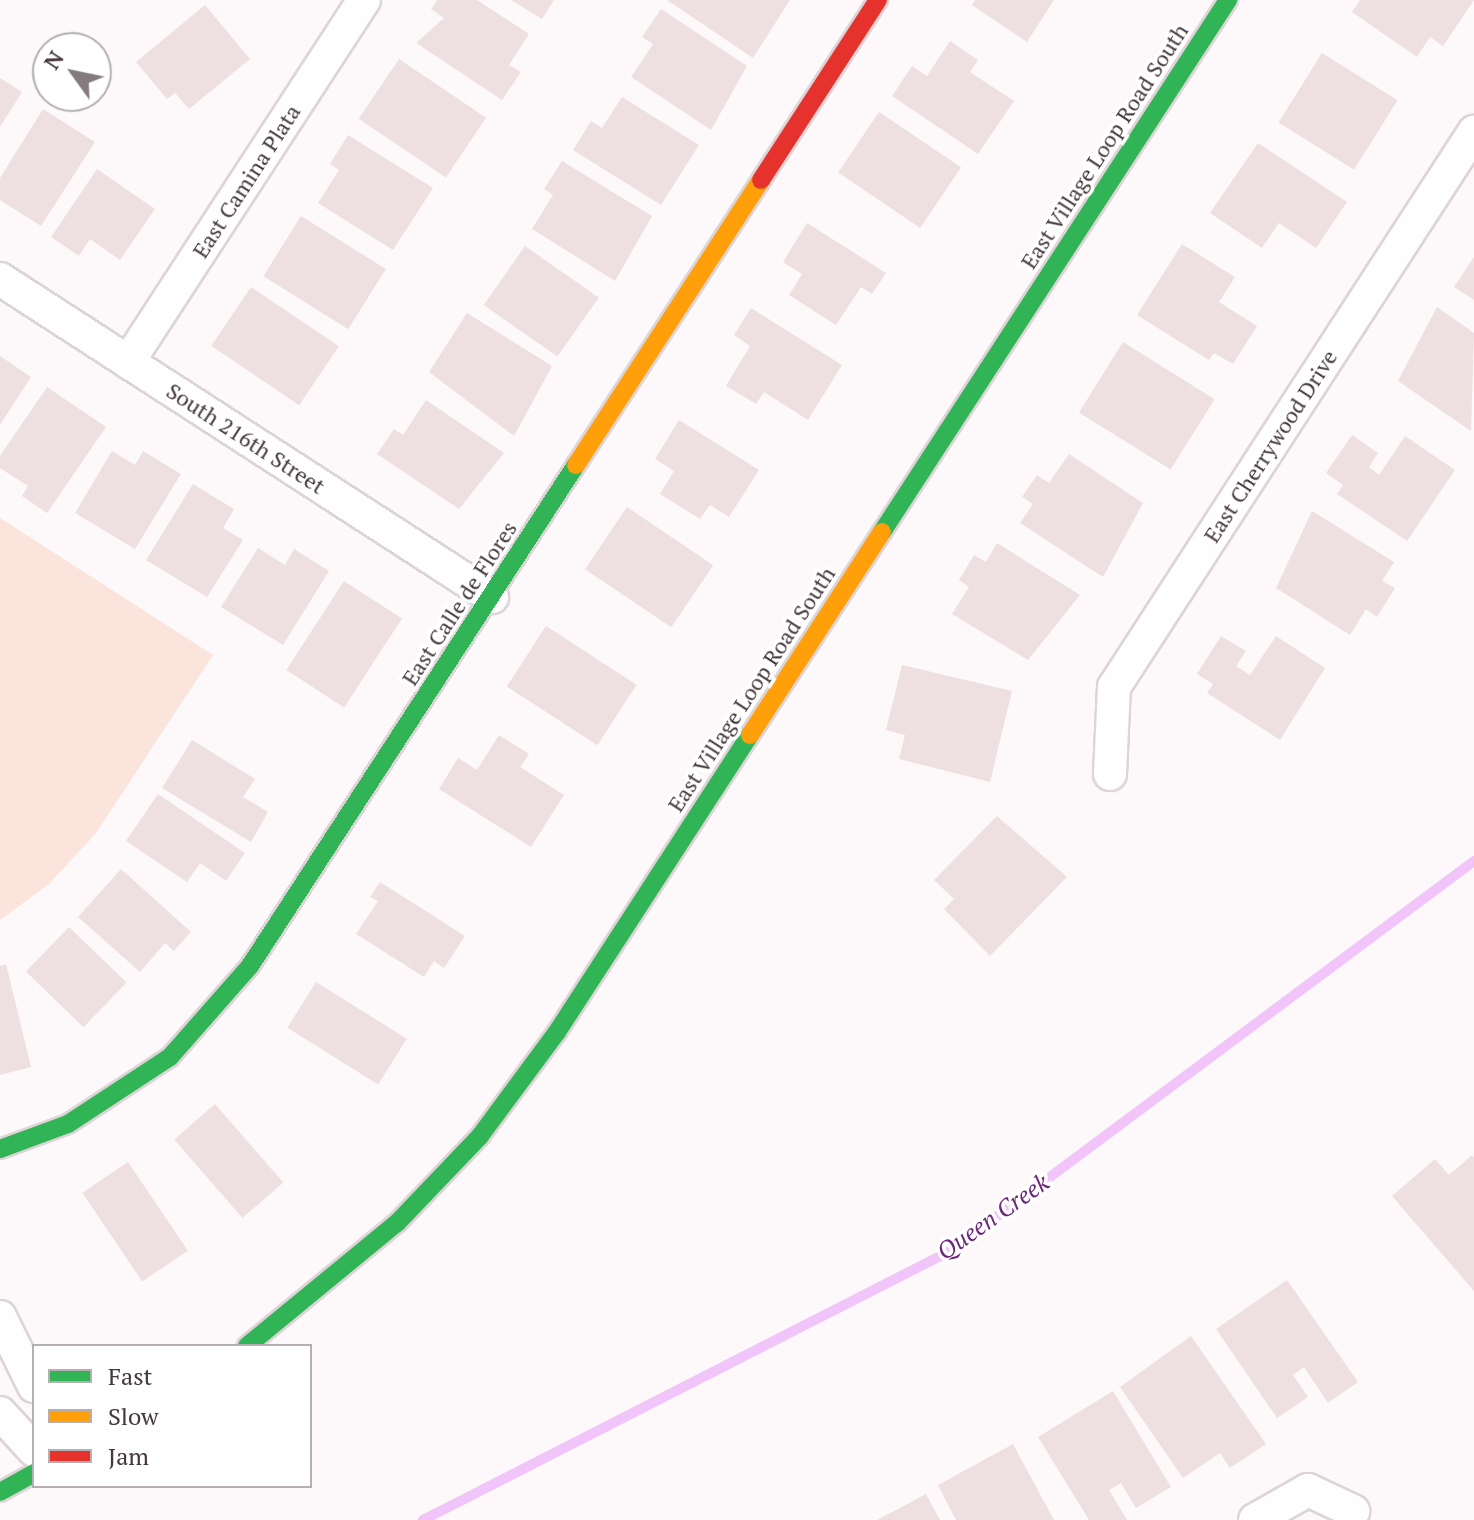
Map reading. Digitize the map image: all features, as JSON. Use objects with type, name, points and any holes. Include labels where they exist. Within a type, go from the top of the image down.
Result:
[{"type":"street","name":"East Camina Plata","points":[[128,362],[364,0]]},
{"type":"street","name":"East Calle de Flores","points":[[0,1149],[68,1124],[170,1057],[250,966],[878,0]]},
{"type":"street","name":"East Village Loop Road South","points":[[249,1344],[397,1223],[480,1136],[557,1032],[1228,0]]},
{"type":"street","name":"East Cherrywood Drive","points":[[1110,774],[1114,687],[1474,132]]},
{"type":"street","name":"South 216th Street","points":[[0,279],[492,597]]},
{"type":"street","points":[[0,1317],[32,1382]]},
{"type":"street","points":[[0,1413],[32,1448]]},
{"type":"street","points":[[0,1492],[32,1474]]},
{"type":"street","points":[[1255,1520],[1308,1490],[1353,1511]]},
{"type":"shaded area","points":[[0,518],[213,655],[96,833],[49,884],[0,920]]},
{"type":"building","points":[[437,0],[477,0],[529,34],[509,65],[521,72],[502,100],[416,43],[444,18],[431,9]]},
{"type":"building","points":[[511,0],[554,0],[542,19]]},
{"type":"building","points":[[667,0],[790,0],[753,58]]},
{"type":"building","points":[[975,0],[1054,0],[1027,42],[972,5]]},
{"type":"building","points":[[1360,0],[1474,0],[1443,46],[1430,37],[1417,57],[1352,12]]},
{"type":"building","points":[[205,5],[250,59],[189,109],[175,93],[167,99],[136,62]]},
{"type":"building","points":[[661,9],[747,66],[711,130],[631,77],[653,44],[642,37]]},
{"type":"building","points":[[950,41],[978,60],[970,72],[1014,101],[978,154],[892,96],[912,66],[927,76]]},
{"type":"building","points":[[1322,53],[1397,100],[1354,170],[1279,123]]},
{"type":"building","points":[[399,59],[486,118],[446,177],[359,119]]},
{"type":"building","points":[[0,78],[22,92],[0,127]]},
{"type":"building","points":[[622,97],[699,145],[661,205],[573,150],[591,121],[602,128]]},
{"type":"building","points":[[41,112],[48,112],[95,142],[41,226],[0,200],[0,178]]},
{"type":"building","points":[[879,112],[961,167],[920,228],[838,173]]},
{"type":"building","points":[[348,135],[433,188],[393,250],[318,203],[339,170],[330,164]]},
{"type":"building","points":[[1258,143],[1347,202],[1316,248],[1279,223],[1262,248],[1210,213]]},
{"type":"building","points":[[562,161],[652,216],[615,281],[532,229],[553,195],[544,189]]},
{"type":"building","points":[[97,169],[155,209],[120,260],[90,239],[79,256],[51,237]]},
{"type":"building","points":[[301,216],[386,269],[348,329],[263,276]]},
{"type":"building","points":[[807,223],[886,273],[872,294],[861,287],[836,325],[789,295],[802,274],[783,262]]},
{"type":"building","points":[[1182,244],[1235,277],[1219,302],[1257,326],[1233,364],[1214,353],[1209,360],[1137,315]]},
{"type":"building","points":[[525,246],[599,298],[557,357],[484,305]]},
{"type":"building","points":[[1474,257],[1474,300],[1454,287]]},
{"type":"building","points":[[251,287],[339,346],[299,405],[211,346]]},
{"type":"building","points":[[1437,307],[1474,333],[1471,431],[1398,381]]},
{"type":"building","points":[[751,308],[842,365],[808,420],[764,392],[756,404],[726,386],[750,346],[734,335]]},
{"type":"building","points":[[467,313],[552,366],[514,436],[429,372]]},
{"type":"building","points":[[1123,342],[1215,399],[1171,470],[1079,412]]},
{"type":"building","points":[[0,356],[31,377],[0,425]]},
{"type":"building","points":[[47,387],[106,427],[47,513],[22,496],[28,486],[0,468],[0,456]]},
{"type":"building","points":[[426,400],[504,453],[459,509],[377,454],[394,429],[403,435]]},
{"type":"building","points":[[679,420],[759,470],[729,517],[710,505],[700,519],[660,494],[674,471],[655,459]]},
{"type":"building","points":[[1352,435],[1378,453],[1369,467],[1379,475],[1405,436],[1455,470],[1407,541],[1337,494],[1343,485],[1326,473]]},
{"type":"building","points":[[112,451],[135,465],[143,451],[181,474],[135,549],[75,513]]},
{"type":"building","points":[[1069,454],[1143,503],[1103,577],[1020,523],[1033,504],[1022,497],[1037,475],[1049,483]]},
{"type":"building","points":[[193,484],[234,509],[223,528],[243,540],[207,597],[146,560]]},
{"type":"building","points":[[627,507],[713,565],[671,627],[585,569]]},
{"type":"building","points":[[1312,511],[1394,562],[1382,581],[1395,588],[1377,617],[1366,609],[1350,635],[1276,588]]},
{"type":"building","points":[[997,543],[1080,595],[1028,660],[952,614],[969,587],[959,580],[974,555],[986,562]]},
{"type":"building","points":[[258,548],[285,565],[294,549],[329,571],[283,645],[221,607]]},
{"type":"building","points":[[344,581],[402,619],[344,707],[286,670]]},
{"type":"building","points":[[546,626],[637,685],[597,745],[507,686]]},
{"type":"building","points":[[1221,636],[1246,651],[1236,666],[1250,675],[1276,636],[1325,668],[1280,740],[1207,693],[1213,684],[1197,674]]},
{"type":"building","points":[[902,665],[1012,691],[990,782],[899,759],[905,735],[886,730]]},
{"type":"building","points":[[499,735],[529,754],[520,767],[564,795],[531,847],[439,789],[458,758],[477,770]]},
{"type":"building","points":[[192,740],[255,779],[243,797],[268,812],[251,842],[162,788]]},
{"type":"building","points":[[158,794],[245,853],[226,881],[200,863],[187,882],[126,841]]},
{"type":"building","points":[[997,816],[1067,877],[990,956],[944,909],[954,899],[934,880]]},
{"type":"building","points":[[121,869],[191,932],[174,951],[165,943],[140,972],[78,917]]},
{"type":"building","points":[[380,882],[465,936],[444,968],[434,961],[424,977],[356,934],[378,901],[370,897]]},
{"type":"building","points":[[69,927],[127,983],[83,1027],[26,972]]},
{"type":"building","points":[[6,964],[31,1067],[0,1075],[0,966]]},
{"type":"building","points":[[316,982],[407,1039],[378,1084],[287,1028]]},
{"type":"building","points":[[215,1104],[283,1182],[242,1218],[174,1139]]},
{"type":"building","points":[[1472,1155],[1474,1291],[1392,1196],[1435,1159],[1449,1175]]},
{"type":"building","points":[[128,1162],[188,1251],[142,1281],[82,1193]]},
{"type":"building","points":[[1287,1280],[1358,1382],[1328,1403],[1304,1367],[1293,1375],[1308,1397],[1277,1418],[1216,1329]]},
{"type":"building","points":[[1191,1336],[1266,1444],[1230,1468],[1220,1453],[1183,1478],[1120,1387]]},
{"type":"building","points":[[1113,1391],[1171,1487],[1136,1508],[1121,1483],[1109,1490],[1127,1520],[1089,1520],[1038,1437]]},
{"type":"building","points":[[1013,1444],[1054,1520],[956,1520],[938,1485]]},
{"type":"building","points":[[926,1494],[940,1520],[877,1520]]},
{"type":"waterway","name":"Queen Creek","points":[[423,1520],[952,1250],[1474,861]]},
{"type":"traffic: fast","points":[[882,532],[1228,0]]},
{"type":"traffic: fast","points":[[0,1149],[68,1124],[170,1057],[250,966],[576,465]]},
{"type":"traffic: fast","points":[[249,1344],[397,1223],[480,1136],[557,1032],[750,735]]},
{"type":"traffic: fast","points":[[0,1492],[32,1474]]},
{"type":"traffic: slow","points":[[576,465],[761,180]]},
{"type":"traffic: slow","points":[[750,735],[882,532]]},
{"type":"traffic: jam","points":[[761,180],[878,0]]}]
